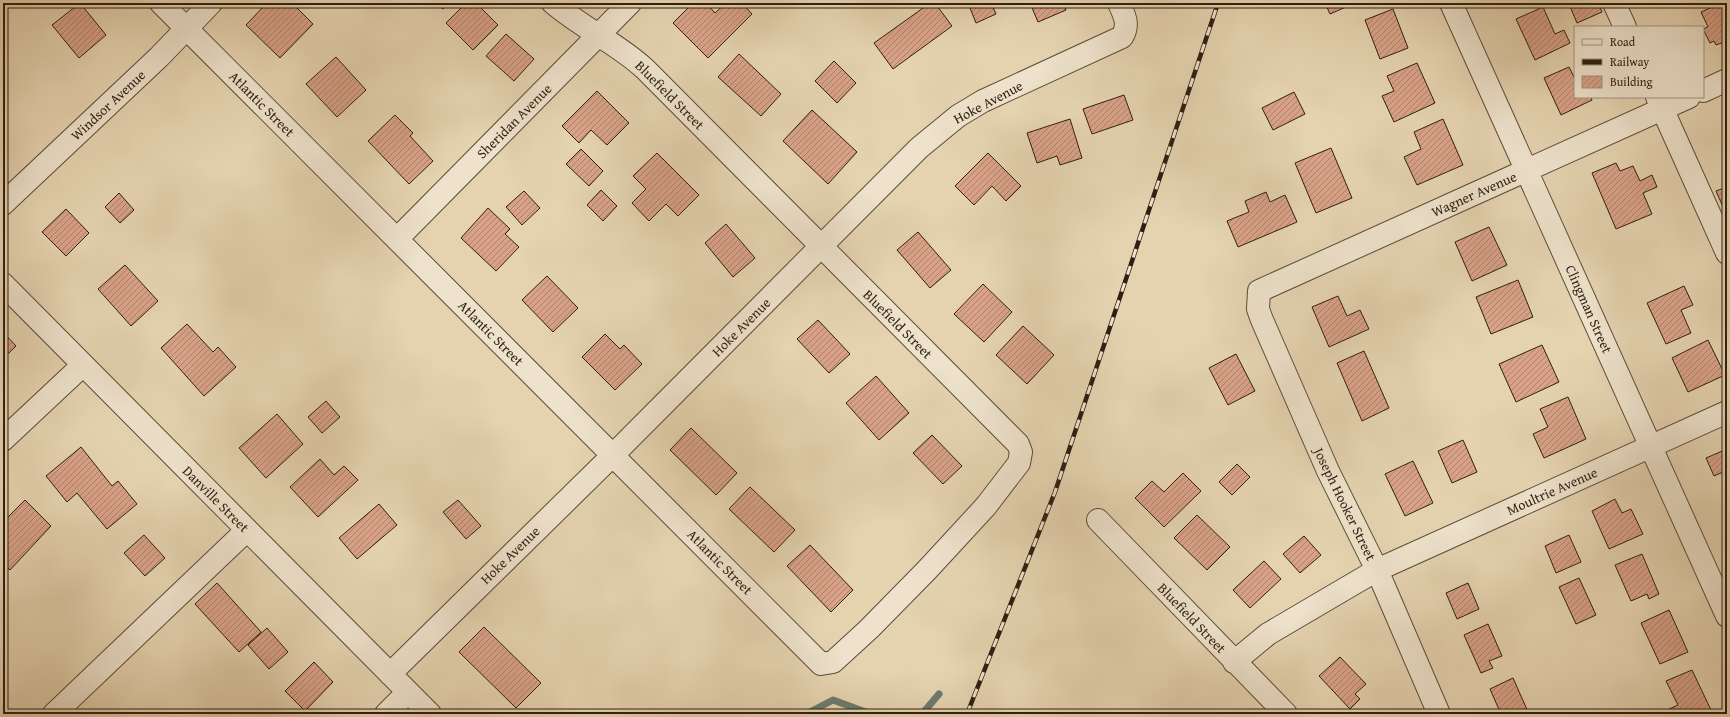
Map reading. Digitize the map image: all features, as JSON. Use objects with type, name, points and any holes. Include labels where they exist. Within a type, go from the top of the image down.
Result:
[{"type":"street","name":"Atlantic Street","points":[[161,3],[821,664]]},
{"type":"street","name":"Windsor Avenue","points":[[3,204],[159,57],[211,3]]},
{"type":"street","name":"Bluefield Street","points":[[553,3],[574,21],[630,55],[646,69],[1018,444],[1021,452],[1019,463],[986,506],[927,570],[869,629],[833,662],[821,664]]},
{"type":"street","name":"Sheridan Avenue","points":[[397,240],[630,3]]},
{"type":"street","name":"Hoke Avenue","points":[[390,674],[612,455],[919,148],[958,116],[983,101],[1117,41],[1126,31],[1127,22],[1119,3]]},
{"type":"street","name":"Clingman Street","points":[[1451,3],[1727,616]]},
{"type":"street","points":[[1614,3],[1625,26]]},
{"type":"street","points":[[1704,91],[1727,80]]},
{"type":"street","name":"Wagner Avenue","points":[[1259,291],[1527,170],[1659,103],[1684,98]]},
{"type":"street","points":[[1659,103],[1727,253]]},
{"type":"street","name":"Danville Street","points":[[3,284],[430,714]]},
{"type":"street","name":"Joseph Hooker Street","points":[[1259,291],[1258,309],[1262,320],[1328,470],[1377,570],[1439,714]]},
{"type":"street","points":[[3,440],[83,365]]},
{"type":"street","name":"Moultrie Avenue","points":[[1234,662],[1268,634],[1377,570],[1727,412]]},
{"type":"street","name":"Bluefield Street","points":[[1098,520],[1286,714]]},
{"type":"street","points":[[54,714],[247,530]]},
{"type":"street","points":[[386,714],[408,692]]},
{"type":"building","points":[[80,3],[106,35],[79,58],[52,25]]},
{"type":"building","points":[[267,3],[300,3],[296,7],[313,24],[280,58],[246,25]]},
{"type":"building","points":[[436,3],[448,3],[443,9]]},
{"type":"building","points":[[466,3],[476,3],[498,25],[473,50],[446,23]]},
{"type":"building","points":[[693,3],[706,3],[715,13],[726,3],[742,3],[752,14],[708,58],[673,23]]},
{"type":"building","points":[[930,3],[935,3],[952,26],[893,69],[874,43]]},
{"type":"building","points":[[968,3],[991,3],[996,14],[976,23]]},
{"type":"building","points":[[1030,3],[1063,3],[1066,10],[1038,22]]},
{"type":"building","points":[[1325,3],[1355,3],[1330,14]]},
{"type":"building","points":[[1598,3],[1602,12],[1577,23],[1569,4]]},
{"type":"building","points":[[1721,3],[1725,3],[1727,7],[1727,41],[1716,45],[1714,41],[1710,43],[1704,31],[1704,29],[1708,27],[1701,12]]},
{"type":"building","points":[[1543,7],[1555,34],[1564,30],[1570,43],[1535,60],[1516,19]]},
{"type":"building","points":[[1393,9],[1408,48],[1380,59],[1365,20]]},
{"type":"building","points":[[506,34],[534,59],[514,81],[486,56]]},
{"type":"building","points":[[739,54],[781,94],[761,116],[718,77]]},
{"type":"building","points":[[336,57],[366,90],[337,117],[306,84]]},
{"type":"building","points":[[834,61],[856,83],[837,103],[815,81]]},
{"type":"building","points":[[1417,63],[1435,103],[1394,122],[1382,96],[1394,91],[1387,76]]},
{"type":"building","points":[[1569,67],[1574,77],[1574,98],[1591,98],[1592,100],[1561,115],[1544,78]]},
{"type":"building","points":[[597,91],[629,123],[607,145],[591,130],[579,143],[562,126]]},
{"type":"building","points":[[1294,92],[1305,114],[1273,130],[1262,108]]},
{"type":"building","points":[[1124,95],[1133,120],[1092,134],[1083,109]]},
{"type":"building","points":[[812,110],[857,152],[828,184],[783,141]]},
{"type":"building","points":[[395,115],[413,133],[410,136],[433,161],[409,184],[368,141]]},
{"type":"building","points":[[1070,119],[1082,158],[1060,165],[1057,156],[1037,163],[1027,133]]},
{"type":"building","points":[[1443,119],[1463,165],[1417,185],[1404,157],[1421,149],[1414,132]]},
{"type":"building","points":[[1331,148],[1352,198],[1316,213],[1295,163]]},
{"type":"building","points":[[581,149],[603,171],[589,186],[566,164]]},
{"type":"building","points":[[657,153],[699,195],[678,216],[666,204],[649,221],[632,203],[646,189],[633,176]]},
{"type":"building","points":[[988,153],[1021,186],[1006,201],[992,186],[974,205],[955,186]]},
{"type":"building","points":[[1616,163],[1620,171],[1633,166],[1640,181],[1652,175],[1657,187],[1643,193],[1652,214],[1616,229],[1592,173]]},
{"type":"building","points":[[1727,187],[1727,205],[1723,207],[1716,191]]},
{"type":"building","points":[[601,190],[617,206],[603,221],[587,205]]},
{"type":"building","points":[[524,191],[540,208],[522,225],[506,207]]},
{"type":"building","points":[[1266,192],[1270,202],[1285,195],[1297,222],[1238,247],[1227,221],[1249,212],[1245,201]]},
{"type":"building","points":[[119,193],[134,210],[120,223],[105,207]]},
{"type":"building","points":[[488,208],[510,229],[505,234],[519,247],[496,271],[461,238]]},
{"type":"building","points":[[66,209],[89,233],[66,256],[42,232]]},
{"type":"building","points":[[726,224],[755,258],[733,277],[705,243]]},
{"type":"building","points":[[1489,227],[1507,265],[1472,281],[1455,242]]},
{"type":"building","points":[[918,232],[951,270],[930,288],[897,250]]},
{"type":"building","points":[[125,265],[158,301],[131,326],[98,289]]},
{"type":"building","points":[[547,276],[578,308],[553,332],[522,300]]},
{"type":"building","points":[[1518,280],[1533,317],[1491,334],[1476,297]]},
{"type":"building","points":[[983,284],[1012,312],[984,342],[954,314]]},
{"type":"building","points":[[1684,286],[1693,305],[1681,310],[1691,333],[1666,344],[1647,303]]},
{"type":"building","points":[[1338,296],[1347,316],[1360,310],[1369,329],[1329,347],[1312,307]]},
{"type":"building","points":[[818,320],[850,354],[829,373],[797,339]]},
{"type":"building","points":[[187,324],[213,352],[218,347],[236,367],[204,396],[161,348]]},
{"type":"building","points":[[1023,326],[1054,355],[1027,384],[996,355]]},
{"type":"building","points":[[3,332],[16,346],[3,359]]},
{"type":"building","points":[[605,334],[620,349],[624,345],[642,364],[615,390],[582,357]]},
{"type":"building","points":[[1708,340],[1725,375],[1688,392],[1672,358]]},
{"type":"building","points":[[1542,345],[1559,382],[1516,402],[1499,364]]},
{"type":"building","points":[[1364,351],[1389,408],[1362,421],[1337,363]]},
{"type":"building","points":[[1236,354],[1255,391],[1228,405],[1209,368]]},
{"type":"building","points":[[876,376],[909,413],[879,440],[846,403]]},
{"type":"building","points":[[1568,397],[1586,439],[1544,458],[1533,434],[1548,427],[1540,409]]},
{"type":"building","points":[[326,401],[340,417],[322,433],[308,417]]},
{"type":"building","points":[[277,414],[303,444],[266,478],[239,448]]},
{"type":"building","points":[[691,428],[737,473],[716,495],[670,450]]},
{"type":"building","points":[[932,435],[962,466],[943,484],[913,453]]},
{"type":"building","points":[[1463,440],[1477,472],[1452,483],[1438,451]]},
{"type":"building","points":[[81,447],[112,486],[118,481],[137,504],[107,529],[77,493],[67,502],[46,476]]},
{"type":"building","points":[[1727,449],[1727,482],[1723,472],[1714,476],[1706,458]]},
{"type":"building","points":[[320,459],[334,475],[344,466],[358,480],[318,517],[290,487]]},
{"type":"building","points":[[1413,461],[1433,503],[1405,516],[1385,474]]},
{"type":"building","points":[[1237,464],[1250,477],[1232,495],[1219,482]]},
{"type":"building","points":[[1183,473],[1201,491],[1164,527],[1135,498],[1152,481],[1164,492]]},
{"type":"building","points":[[750,487],[795,530],[774,552],[729,509]]},
{"type":"building","points":[[1615,499],[1622,513],[1631,509],[1643,534],[1609,549],[1592,511]]},
{"type":"building","points":[[25,500],[51,526],[10,570],[3,563],[3,522]]},
{"type":"building","points":[[458,500],[481,526],[466,539],[443,512]]},
{"type":"building","points":[[379,504],[397,525],[357,559],[339,538]]},
{"type":"building","points":[[1197,515],[1230,547],[1207,570],[1174,538]]},
{"type":"building","points":[[144,535],[165,558],[145,576],[124,553]]},
{"type":"building","points":[[1569,535],[1581,562],[1556,573],[1545,546]]},
{"type":"building","points":[[1304,536],[1321,555],[1300,573],[1283,554]]},
{"type":"building","points":[[810,545],[853,590],[831,612],[787,566]]},
{"type":"building","points":[[1642,554],[1659,594],[1649,599],[1647,594],[1631,601],[1615,565]]},
{"type":"building","points":[[1264,561],[1281,579],[1250,608],[1233,590]]},
{"type":"building","points":[[1579,578],[1596,615],[1576,624],[1559,587]]},
{"type":"building","points":[[217,583],[261,632],[239,652],[195,604]]},
{"type":"building","points":[[1468,583],[1479,609],[1457,619],[1446,593]]},
{"type":"building","points":[[1669,610],[1688,652],[1660,664],[1641,623]]},
{"type":"building","points":[[1488,624],[1502,656],[1489,661],[1493,668],[1481,673],[1464,635]]},
{"type":"building","points":[[484,627],[541,683],[516,708],[459,652]]},
{"type":"building","points":[[267,628],[288,652],[269,669],[248,645]]},
{"type":"building","points":[[1340,657],[1366,684],[1355,694],[1360,699],[1350,709],[1319,676]]},
{"type":"building","points":[[314,662],[333,682],[305,711],[285,691]]},
{"type":"building","points":[[1692,670],[1711,710],[1700,714],[1669,714],[1667,710],[1678,705],[1666,681]]},
{"type":"building","points":[[1513,678],[1529,714],[1501,714],[1490,689]]},
{"type":"building","points":[[563,710],[567,714],[558,714]]},
{"type":"waterway","points":[[922,714],[939,694]]},
{"type":"waterway","points":[[806,714],[833,700],[871,714]]},
{"type":"railway","points":[[967,714],[1055,492],[1218,3]]}]
